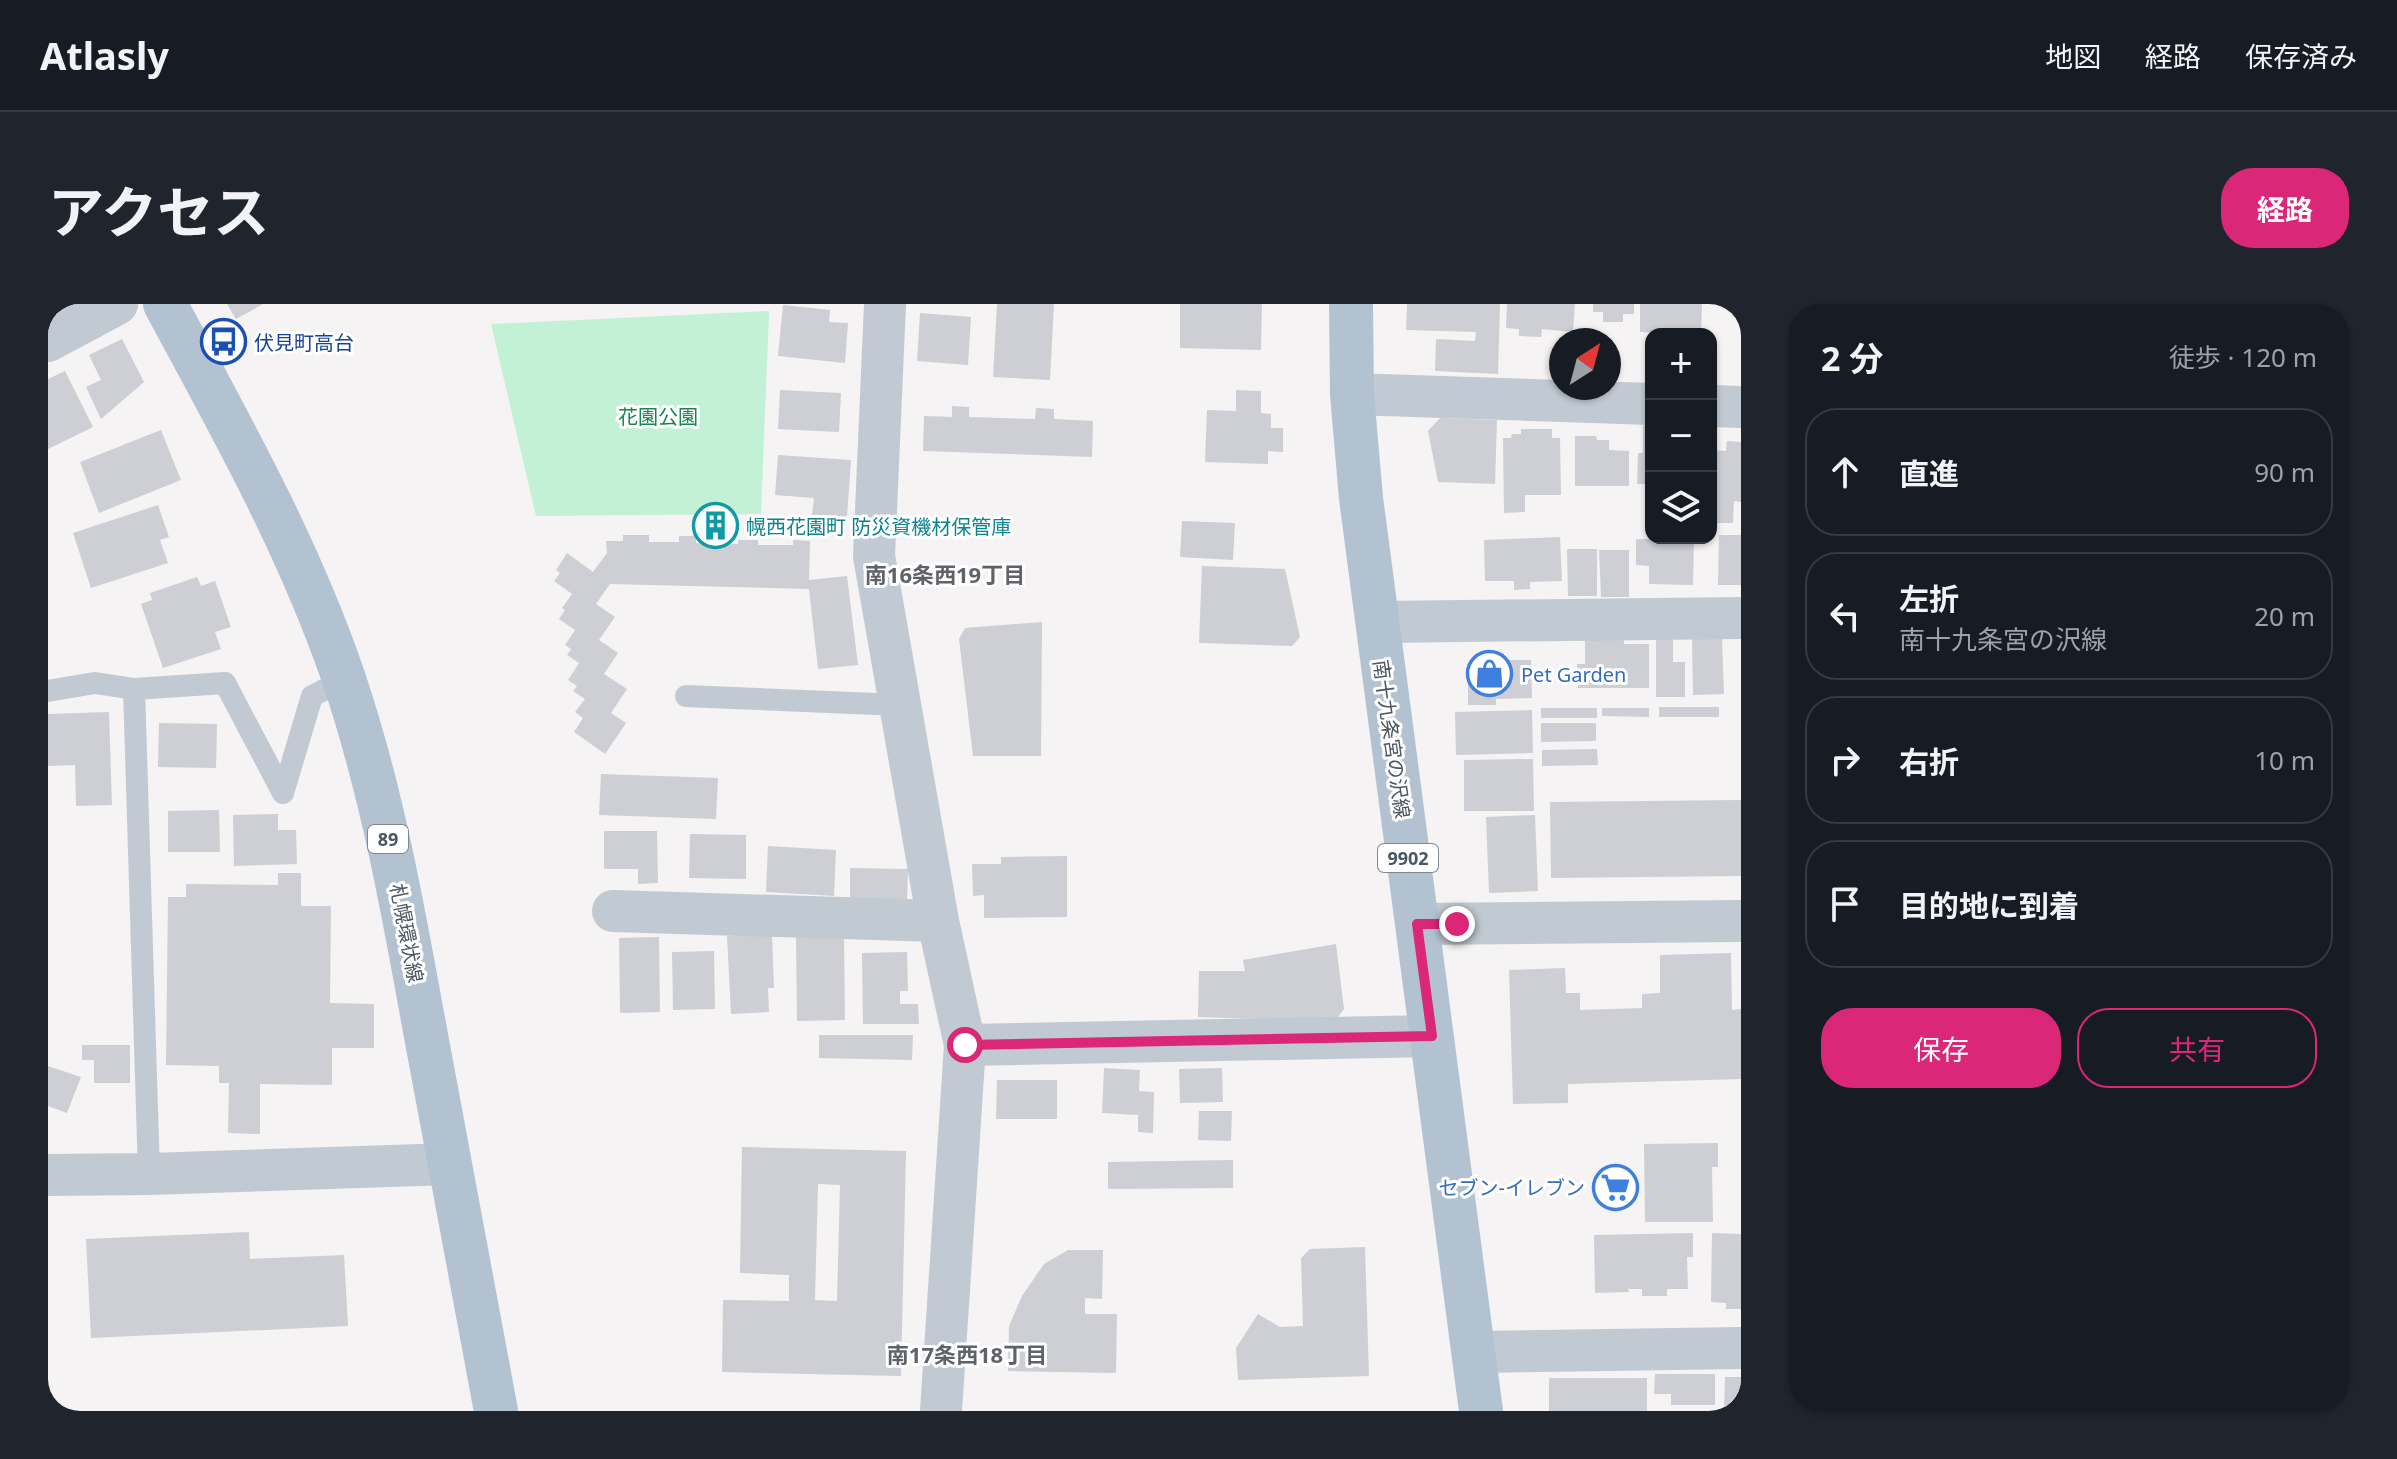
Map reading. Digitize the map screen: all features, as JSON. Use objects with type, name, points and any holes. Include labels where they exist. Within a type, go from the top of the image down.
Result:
[{"type":"main road","name":"札幌環状線","points":[[165,304],[255,469],[317,605],[344,680],[382,806],[496,1411]]},
{"type":"main road","name":"南十九条宮の沢線","points":[[1351,304],[1352,394],[1361,498],[1481,1411]]},
{"type":"street","points":[[48,341],[117,304]]},
{"type":"street","points":[[885,304],[874,556],[938,921],[965,1045],[941,1411]]},
{"type":"street","points":[[1352,394],[1645,404]]},
{"type":"street","points":[[1717,406],[1741,407]]},
{"type":"street","points":[[1377,622],[1741,618]]},
{"type":"street","points":[[613,911],[938,921]]},
{"type":"street","points":[[1417,924],[1741,921]]},
{"type":"street","points":[[965,1045],[1432,1036]]},
{"type":"street","points":[[48,1175],[450,1164]]},
{"type":"street","points":[[1473,1352],[1741,1348]]},
{"type":"lane","points":[[48,691],[95,683],[134,689],[225,683],[283,793],[312,696],[344,680]]},
{"type":"lane","points":[[134,689],[149,1174]]},
{"type":"lane","points":[[686,696],[900,705]]},
{"type":"green space","name":"花園公園","points":[[769,311],[761,514],[536,516],[491,324]]},
{"type":"building","points":[[227,304],[263,304],[236,319]]},
{"type":"building","points":[[997,304],[1054,304],[1050,380],[993,377]]},
{"type":"building","points":[[1180,304],[1262,304],[1261,350],[1180,348]]},
{"type":"building","points":[[1407,304],[1500,304],[1498,374],[1435,371],[1436,339],[1475,341],[1476,332],[1406,330]]},
{"type":"building","points":[[1507,304],[1575,304],[1573,328],[1542,329],[1541,337],[1519,336],[1519,329],[1506,328]]},
{"type":"building","points":[[1593,304],[1634,304],[1634,314],[1623,314],[1623,322],[1603,322],[1603,312],[1593,312]]},
{"type":"building","points":[[1640,304],[1702,304],[1701,328],[1645,328],[1645,332],[1640,332]]},
{"type":"building","points":[[783,305],[830,310],[829,322],[848,323],[845,363],[778,356]]},
{"type":"building","points":[[920,313],[971,317],[968,365],[917,361]]},
{"type":"building","points":[[122,339],[144,382],[101,419],[86,387],[101,380],[89,355]]},
{"type":"building","points":[[65,371],[93,427],[48,449],[48,379]]},
{"type":"building","points":[[780,390],[841,393],[839,432],[778,429]]},
{"type":"building","points":[[1236,390],[1261,391],[1261,413],[1271,414],[1271,428],[1283,428],[1283,452],[1268,451],[1268,464],[1205,462],[1207,410],[1236,411]]},
{"type":"building","points":[[952,406],[969,407],[969,417],[1035,419],[1036,408],[1054,409],[1054,419],[1093,421],[1092,457],[923,451],[924,416],[952,417]]},
{"type":"building","points":[[1440,418],[1497,420],[1495,484],[1438,482],[1428,431]]},
{"type":"building","points":[[1643,425],[1645,484],[1637,484],[1638,453],[1643,453]]},
{"type":"building","points":[[1521,429],[1552,429],[1552,438],[1560,438],[1561,495],[1525,495],[1525,512],[1504,513],[1503,438],[1521,434]]},
{"type":"building","points":[[161,430],[181,480],[99,513],[80,462]]},
{"type":"building","points":[[1575,436],[1596,436],[1597,440],[1609,440],[1609,450],[1629,451],[1629,486],[1575,486]]},
{"type":"building","points":[[1727,441],[1741,442],[1741,502],[1734,501],[1733,523],[1717,523],[1717,450],[1726,451]]},
{"type":"building","points":[[778,455],[851,460],[847,517],[812,515],[814,498],[775,495]]},
{"type":"building","points":[[158,505],[169,537],[160,540],[168,563],[91,588],[73,533]]},
{"type":"building","points":[[1182,521],[1235,523],[1233,560],[1180,557]]},
{"type":"building","points":[[623,535],[649,535],[649,542],[679,542],[679,536],[696,536],[696,543],[738,544],[738,540],[758,540],[758,545],[793,545],[793,540],[810,541],[809,580],[847,576],[858,665],[818,669],[809,589],[610,584],[596,604],[615,617],[599,640],[618,653],[604,674],[627,689],[611,713],[626,723],[605,754],[574,732],[583,718],[575,712],[585,699],[573,691],[577,686],[568,680],[579,663],[567,655],[571,649],[565,645],[575,630],[559,619],[565,610],[562,608],[572,594],[554,581],[560,573],[556,570],[567,553],[593,572],[607,553],[606,541],[623,541]]},
{"type":"building","points":[[1719,535],[1741,535],[1741,585],[1718,585]]},
{"type":"building","points":[[1560,537],[1562,581],[1530,582],[1530,589],[1514,590],[1514,581],[1485,581],[1484,540]]},
{"type":"building","points":[[1636,539],[1645,539],[1645,544],[1694,544],[1693,585],[1649,584],[1649,566],[1636,565]]},
{"type":"building","points":[[1567,549],[1597,549],[1597,596],[1568,596]]},
{"type":"building","points":[[1599,550],[1629,550],[1629,597],[1601,597]]},
{"type":"building","points":[[1202,566],[1285,569],[1300,637],[1292,646],[1199,643]]},
{"type":"building","points":[[197,577],[201,586],[215,581],[231,627],[215,632],[221,649],[163,668],[141,604],[152,600],[150,593]]},
{"type":"building","points":[[1042,622],[1041,756],[973,756],[959,639],[965,628]]},
{"type":"building","points":[[1656,636],[1673,636],[1673,662],[1685,662],[1685,697],[1656,697]]},
{"type":"building","points":[[1722,638],[1724,694],[1693,695],[1692,639]]},
{"type":"building","points":[[1585,639],[1624,639],[1624,644],[1649,644],[1649,688],[1578,688],[1577,664],[1585,664]]},
{"type":"building","points":[[1491,660],[1531,660],[1532,698],[1496,699],[1496,705],[1468,705],[1468,675],[1478,675]]},
{"type":"building","points":[[1659,707],[1719,707],[1719,717],[1659,717]]},
{"type":"building","points":[[1541,708],[1597,708],[1597,718],[1541,718]]},
{"type":"building","points":[[1602,708],[1649,708],[1649,717],[1602,716]]},
{"type":"building","points":[[1532,710],[1533,753],[1456,755],[1455,712]]},
{"type":"building","points":[[109,712],[112,805],[76,806],[75,765],[48,766],[48,714]]},
{"type":"building","points":[[159,723],[217,724],[216,768],[158,767]]},
{"type":"building","points":[[1541,723],[1596,723],[1596,741],[1541,742]]},
{"type":"building","points":[[1597,749],[1598,765],[1542,766],[1542,750]]},
{"type":"building","points":[[1533,759],[1534,811],[1464,811],[1464,760]]},
{"type":"building","points":[[601,774],[718,778],[716,819],[599,815]]},
{"type":"building","points":[[1741,800],[1741,876],[1551,878],[1550,802]]},
{"type":"building","points":[[219,810],[220,852],[168,852],[168,811]]},
{"type":"building","points":[[278,814],[278,830],[296,830],[297,864],[234,866],[233,815]]},
{"type":"building","points":[[1535,815],[1538,891],[1489,893],[1486,817]]},
{"type":"building","points":[[604,831],[657,831],[658,883],[638,884],[638,869],[604,869]]},
{"type":"building","points":[[690,834],[746,835],[746,879],[689,878]]},
{"type":"building","points":[[768,846],[836,850],[834,896],[766,892]]},
{"type":"building","points":[[1067,856],[1067,917],[984,918],[984,895],[973,896],[972,864],[1001,864],[1001,857]]},
{"type":"building","points":[[850,868],[908,869],[907,901],[850,900]]},
{"type":"building","points":[[278,873],[301,873],[301,906],[331,906],[330,1003],[374,1004],[374,1048],[332,1048],[332,1085],[260,1084],[260,1134],[228,1133],[229,1083],[219,1083],[219,1066],[166,1065],[168,897],[186,897],[186,884],[278,885]]},
{"type":"building","points":[[772,934],[774,988],[768,988],[769,1012],[731,1014],[727,936]]},
{"type":"building","points":[[844,935],[845,1020],[797,1021],[796,936]]},
{"type":"building","points":[[659,937],[660,1012],[620,1013],[619,938]]},
{"type":"building","points":[[1336,944],[1344,1009],[1335,1021],[1198,1017],[1199,971],[1245,971],[1243,960]]},
{"type":"building","points":[[714,951],[715,1009],[673,1010],[672,952]]},
{"type":"building","points":[[907,952],[908,991],[900,991],[900,1004],[918,1004],[919,1024],[863,1024],[862,953]]},
{"type":"building","points":[[1731,953],[1732,1010],[1741,1009],[1741,1079],[1568,1084],[1568,1103],[1513,1104],[1509,970],[1565,968],[1566,993],[1580,993],[1580,1010],[1642,1008],[1642,994],[1660,993],[1660,955]]},
{"type":"building","points":[[819,1035],[913,1035],[912,1060],[819,1058]]},
{"type":"building","points":[[82,1045],[130,1045],[130,1083],[94,1083],[94,1060],[82,1060]]},
{"type":"building","points":[[48,1066],[81,1077],[67,1113],[48,1106]]},
{"type":"building","points":[[1104,1068],[1140,1070],[1139,1091],[1154,1092],[1153,1133],[1138,1132],[1138,1115],[1102,1113]]},
{"type":"building","points":[[1222,1068],[1223,1102],[1180,1103],[1179,1069]]},
{"type":"building","points":[[997,1080],[1057,1080],[1057,1119],[996,1119]]},
{"type":"building","points":[[1199,1111],[1232,1111],[1231,1141],[1198,1140]]},
{"type":"building","points":[[1718,1143],[1718,1167],[1712,1167],[1713,1222],[1645,1222],[1644,1144]]},
{"type":"building","points":[[742,1147],[906,1151],[901,1376],[722,1372],[723,1300],[789,1301],[789,1275],[740,1273]],"holes":[[[818,1184],[840,1185],[837,1301],[815,1300]]]},
{"type":"building","points":[[1233,1160],[1233,1188],[1108,1189],[1108,1162]]},
{"type":"building","points":[[249,1232],[250,1259],[344,1255],[348,1326],[91,1338],[86,1239]]},
{"type":"building","points":[[1693,1233],[1693,1257],[1687,1257],[1688,1289],[1667,1289],[1667,1296],[1642,1296],[1642,1289],[1595,1293],[1594,1235]]},
{"type":"building","points":[[1712,1233],[1741,1234],[1741,1309],[1726,1309],[1726,1303],[1711,1302]]},
{"type":"building","points":[[1365,1247],[1369,1376],[1238,1380],[1236,1348],[1258,1314],[1280,1327],[1303,1326],[1301,1258],[1310,1249]]},
{"type":"building","points":[[1068,1250],[1103,1250],[1102,1299],[1085,1298],[1085,1314],[1117,1314],[1116,1373],[1008,1371],[1009,1326],[1022,1296],[1044,1264]]},
{"type":"building","points":[[1655,1374],[1715,1374],[1715,1405],[1671,1405],[1671,1394],[1654,1394]]},
{"type":"building","points":[[1725,1377],[1741,1377],[1741,1411],[1724,1411]]},
{"type":"building","points":[[1549,1378],[1647,1378],[1647,1411],[1549,1411]]},
{"type":"place","name":"伏見町高台","points":[[223,342]]},
{"type":"place","name":"幌西花園町 防災資機材保管庫","points":[[715,526]]},
{"type":"place","name":"Pet Garden","points":[[1490,674]]},
{"type":"place","name":"セブン-イレブン","points":[[1616,1187]]},
{"type":"district","name":"南16条西19丁目","points":[[945,574]]},
{"type":"district","name":"南17条西18丁目","points":[[967,1354]]},
{"type":"route","points":[[965,1045],[1432,1036],[1417,924],[1457,924]]}]
